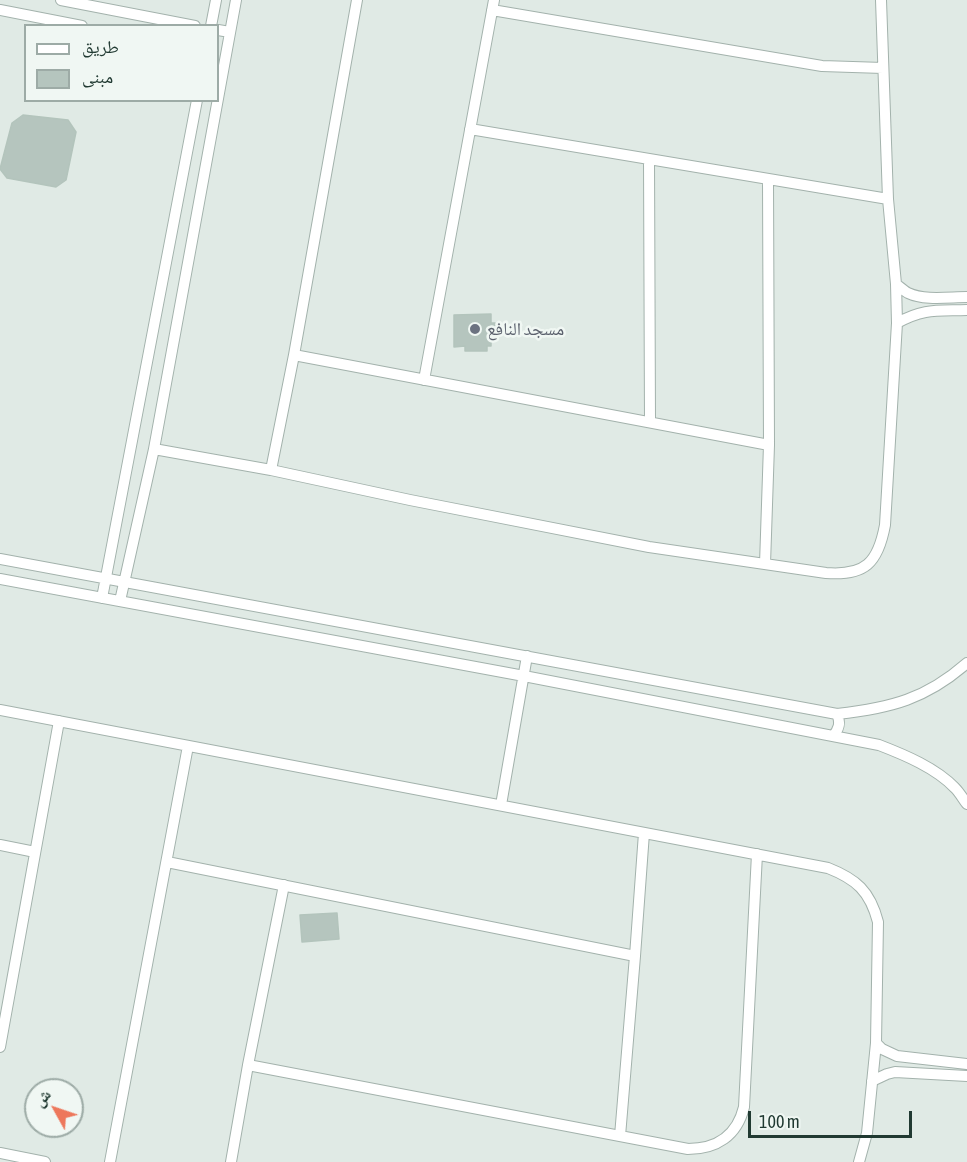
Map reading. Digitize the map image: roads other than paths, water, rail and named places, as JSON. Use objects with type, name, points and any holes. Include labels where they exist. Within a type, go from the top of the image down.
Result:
[{"type":"street","points":[[61,0],[185,24]]},
{"type":"street","points":[[211,24],[216,0]]},
{"type":"street","points":[[219,69],[236,0]]},
{"type":"street","points":[[270,470],[294,355],[357,0]]},
{"type":"street","points":[[154,448],[649,547],[841,574],[854,572],[864,567],[872,561],[877,552],[885,525],[897,323],[896,284],[888,199],[880,0]]},
{"type":"street","points":[[424,380],[493,5],[822,66],[883,68]]},
{"type":"street","points":[[0,10],[72,24]]},
{"type":"street","points":[[219,30],[230,32]]},
{"type":"street","points":[[102,598],[197,102]]},
{"type":"street","points":[[120,601],[154,448],[213,102]]},
{"type":"street","points":[[470,129],[888,199]]},
{"type":"street","points":[[649,159],[650,422]]},
{"type":"street","points":[[765,564],[769,445],[768,180]]},
{"type":"street","points":[[896,284],[916,296],[967,297]]},
{"type":"street","points":[[897,323],[919,312],[967,310]]},
{"type":"street","points":[[294,355],[769,445]]},
{"type":"street","points":[[0,559],[837,714],[869,711],[912,699],[952,676],[967,663]]},
{"type":"street","points":[[0,579],[524,676],[879,745],[906,755],[932,770],[955,788],[967,804]]},
{"type":"street","points":[[501,805],[527,656]]},
{"type":"street","points":[[0,710],[828,867],[844,874],[863,889],[870,899],[878,922],[876,1042],[867,1133],[859,1162]]},
{"type":"street","points":[[833,736],[839,726],[837,714]]},
{"type":"street","points":[[0,1047],[59,721]]},
{"type":"street","points":[[110,1162],[188,746]]},
{"type":"street","points":[[620,1136],[644,833]]},
{"type":"street","points":[[0,845],[35,852]]},
{"type":"street","points":[[248,1065],[688,1149],[711,1146],[731,1132],[738,1123],[744,1107],[757,854]]},
{"type":"street","points":[[167,862],[635,956]]},
{"type":"street","points":[[231,1162],[284,885]]},
{"type":"street","points":[[876,1042],[882,1049],[897,1056],[967,1064]]},
{"type":"street","points":[[872,1081],[895,1072],[967,1076]]},
{"type":"street","points":[[0,1153],[45,1162]]},
{"type":"place","name":"مسجد النافع","points":[[475,329]]}]
